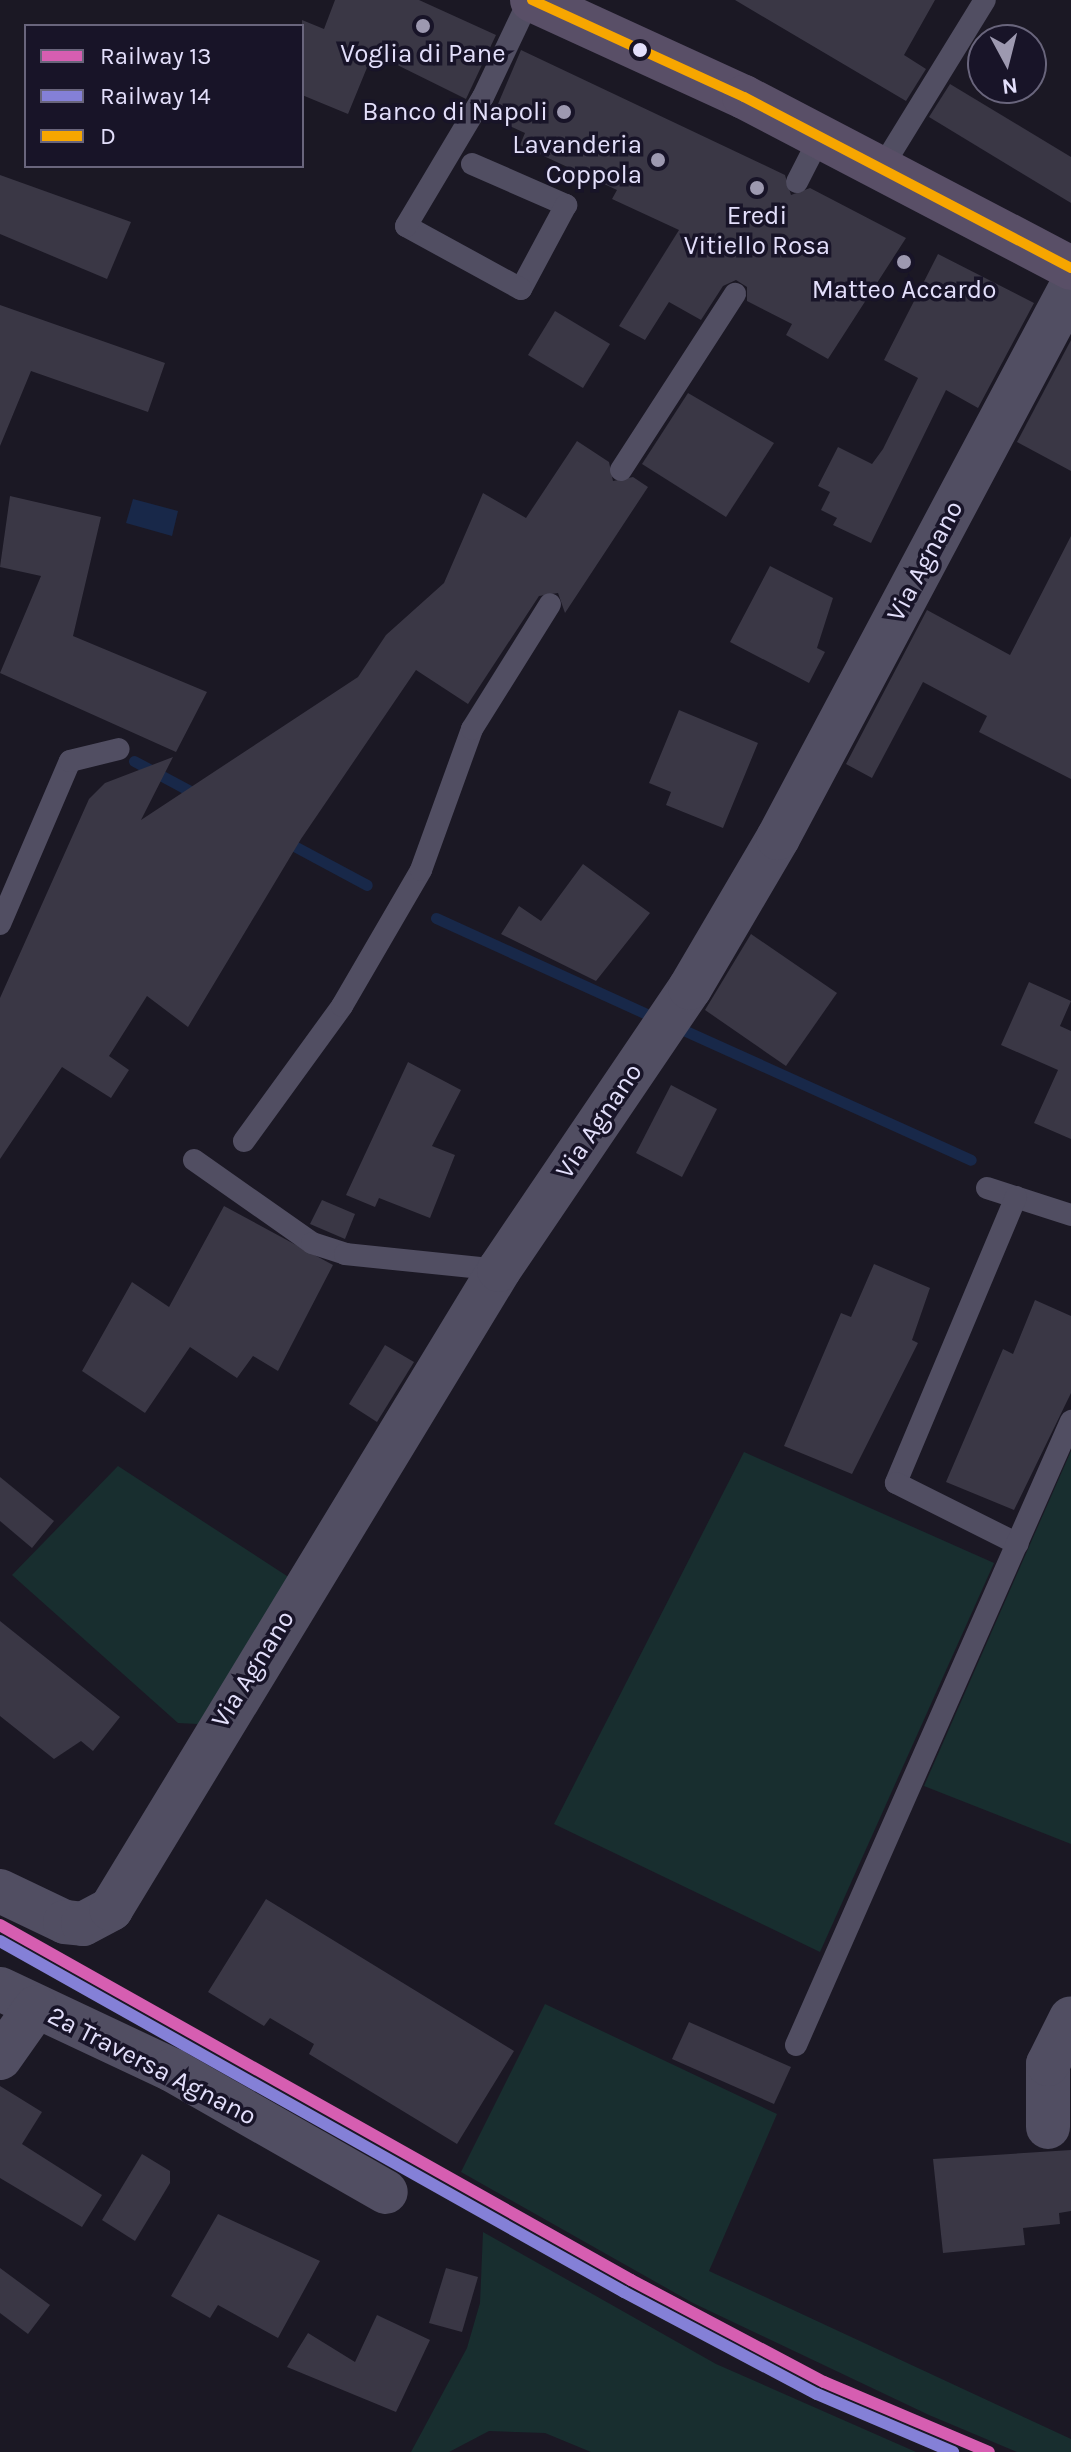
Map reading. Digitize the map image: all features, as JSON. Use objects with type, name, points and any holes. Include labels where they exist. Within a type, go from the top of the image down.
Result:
[{"type":"main road","points":[[530,0],[820,137],[1071,268]]},
{"type":"street","name":"Via Agnano","points":[[0,1891],[44,1915],[83,1924],[111,1909],[499,1270],[690,988],[778,838],[1071,287]]},
{"type":"street","points":[[0,2058],[18,1998]]},
{"type":"street","name":"2ª Traversa Agnano","points":[[18,1998],[172,2070],[386,2192]]},
{"type":"street","points":[[1048,2127],[1048,2064],[1071,2018]]},
{"type":"lane","points":[[472,164],[566,205],[521,289],[406,226],[483,97],[530,0]]},
{"type":"lane","points":[[881,169],[985,0]]},
{"type":"lane","points":[[797,182],[820,137]]},
{"type":"lane","points":[[621,470],[735,294]]},
{"type":"lane","points":[[244,1141],[342,1006],[421,870],[472,729],[550,604]]},
{"type":"lane","points":[[0,924],[70,761],[98,749],[119,749]]},
{"type":"lane","points":[[194,1160],[312,1243],[345,1254],[499,1270]]},
{"type":"lane","points":[[987,1188],[1071,1215]]},
{"type":"lane","points":[[1016,1197],[896,1483],[1018,1544]]},
{"type":"lane","points":[[796,2045],[1071,1421]]},
{"type":"green space","points":[[1071,1451],[1071,1844],[924,1786]]},
{"type":"green space","points":[[744,1452],[994,1563],[820,1952],[554,1824]]},
{"type":"green space","points":[[118,1466],[290,1578],[198,1724],[178,1723],[12,1575]]},
{"type":"green space","points":[[545,2004],[777,2114],[709,2271],[1071,2439],[1071,2452],[1017,2452],[929,2415],[693,2303],[461,2172]]},
{"type":"green space","points":[[483,2232],[716,2364],[916,2452],[591,2452],[545,2433],[489,2431],[449,2452],[411,2452],[467,2348],[480,2303]]},
{"type":"water","points":[[133,499],[178,511],[172,536],[126,523]]},
{"type":"building","points":[[335,0],[419,0],[496,35],[466,99],[373,53],[348,114],[304,96],[302,20],[324,29]]},
{"type":"building","points":[[735,0],[935,0],[904,55],[926,69],[906,101]]},
{"type":"building","points":[[521,50],[785,175],[791,195],[810,188],[906,238],[828,359],[786,335],[792,324],[747,301],[747,287],[736,280],[723,286],[701,320],[669,302],[645,340],[619,326],[679,230],[612,199],[617,190],[520,145],[525,133],[492,118]]},
{"type":"building","points":[[950,84],[967,94],[967,104],[983,104],[1071,157],[1071,203],[929,117]]},
{"type":"building","points":[[0,175],[131,222],[107,279],[0,234]]},
{"type":"building","points":[[938,254],[1034,303],[978,408],[946,390],[871,543],[833,525],[837,518],[821,510],[830,492],[818,486],[838,447],[872,464],[883,449],[918,378],[884,360]]},
{"type":"building","points":[[0,305],[165,363],[148,412],[31,371],[0,446]]},
{"type":"building","points":[[555,311],[610,344],[583,388],[528,355]]},
{"type":"building","points":[[1071,340],[1071,471],[1017,442]]},
{"type":"building","points":[[688,393],[774,443],[726,517],[642,464]]},
{"type":"building","points":[[577,441],[609,462],[613,481],[633,477],[648,487],[565,613],[558,593],[539,596],[468,704],[416,670],[301,839],[188,1027],[147,996],[109,1056],[129,1070],[111,1098],[62,1067],[0,1159],[0,998],[89,799],[105,783],[173,757],[141,820],[358,677],[386,635],[444,583],[483,493],[526,518]]},
{"type":"building","points":[[10,496],[101,517],[73,636],[207,692],[176,752],[0,673],[41,576],[0,567]]},
{"type":"building","points":[[1071,536],[1071,779],[979,732],[987,716],[923,682],[872,778],[846,764],[927,610],[1010,655]]},
{"type":"building","points":[[770,566],[833,598],[817,648],[825,652],[809,683],[730,642]]},
{"type":"building","points":[[679,710],[758,743],[723,828],[666,805],[671,792],[649,783]]},
{"type":"building","points":[[583,864],[650,913],[596,981],[501,934],[519,906],[541,921]]},
{"type":"building","points":[[751,934],[837,993],[786,1066],[705,1010]]},
{"type":"building","points":[[1029,982],[1071,1001],[1060,1026],[1071,1031],[1071,1139],[1034,1123],[1058,1070],[1001,1045]]},
{"type":"building","points":[[408,1062],[461,1090],[432,1146],[455,1155],[430,1218],[379,1198],[375,1207],[346,1195]]},
{"type":"building","points":[[671,1085],[717,1109],[682,1177],[636,1153]]},
{"type":"building","points":[[322,1200],[355,1214],[345,1239],[310,1224]]},
{"type":"building","points":[[224,1206],[333,1265],[278,1371],[253,1356],[237,1378],[190,1347],[145,1413],[82,1371],[132,1282],[169,1307]]},
{"type":"building","points":[[874,1264],[930,1288],[912,1340],[918,1343],[852,1474],[784,1446],[841,1313],[851,1317]]},
{"type":"building","points":[[1035,1300],[1071,1316],[1071,1393],[1014,1510],[946,1482],[1003,1349],[1013,1354]]},
{"type":"building","points":[[385,1345],[414,1362],[377,1422],[349,1404]]},
{"type":"building","points":[[0,1477],[54,1521],[32,1548],[0,1521]]},
{"type":"building","points":[[0,1621],[120,1717],[93,1751],[81,1741],[54,1759],[0,1716]]},
{"type":"building","points":[[266,1899],[514,2051],[457,2144],[309,2054],[314,2044],[270,2018],[264,2026],[208,1992]]},
{"type":"building","points":[[689,2022],[791,2067],[774,2104],[672,2059]]},
{"type":"building","points":[[0,2086],[42,2112],[22,2144],[102,2195],[82,2227],[0,2178]]},
{"type":"building","points":[[1071,2150],[1071,2211],[1059,2213],[1060,2224],[1023,2228],[1025,2245],[943,2253],[933,2159]]},
{"type":"building","points":[[142,2154],[170,2171],[170,2183],[135,2241],[102,2220]]},
{"type":"building","points":[[218,2214],[320,2261],[278,2338],[218,2305],[210,2318],[171,2296]]},
{"type":"building","points":[[0,2268],[50,2305],[28,2334],[0,2313]]},
{"type":"building","points":[[446,2268],[478,2277],[462,2332],[429,2323]]},
{"type":"building","points":[[377,2315],[430,2340],[396,2412],[287,2367],[308,2333],[355,2362]]},
{"type":"waterway","points":[[134,761],[201,797]]},
{"type":"waterway","points":[[283,840],[367,885]]},
{"type":"waterway","points":[[436,918],[647,1014]]},
{"type":"waterway","points":[[679,1028],[971,1160]]},
{"type":"rail line","name":"13","points":[[0,1925],[631,2280],[824,2382],[989,2452]]},
{"type":"rail line","name":"14","points":[[0,1941],[624,2292],[817,2394],[953,2452]]},
{"type":"transit line","name":"D","points":[[532,0],[744,97],[1071,268]]},
{"type":"place","name":"Voglia di Pane","points":[[423,26]]},
{"type":"place","name":"Banco di Napoli","points":[[564,112]]},
{"type":"place","name":"Lavanderia Coppola","points":[[658,160]]},
{"type":"place","name":"Eredi Vitiello Rosa","points":[[757,188]]},
{"type":"place","name":"Matteo Accardo","points":[[904,262]]}]
